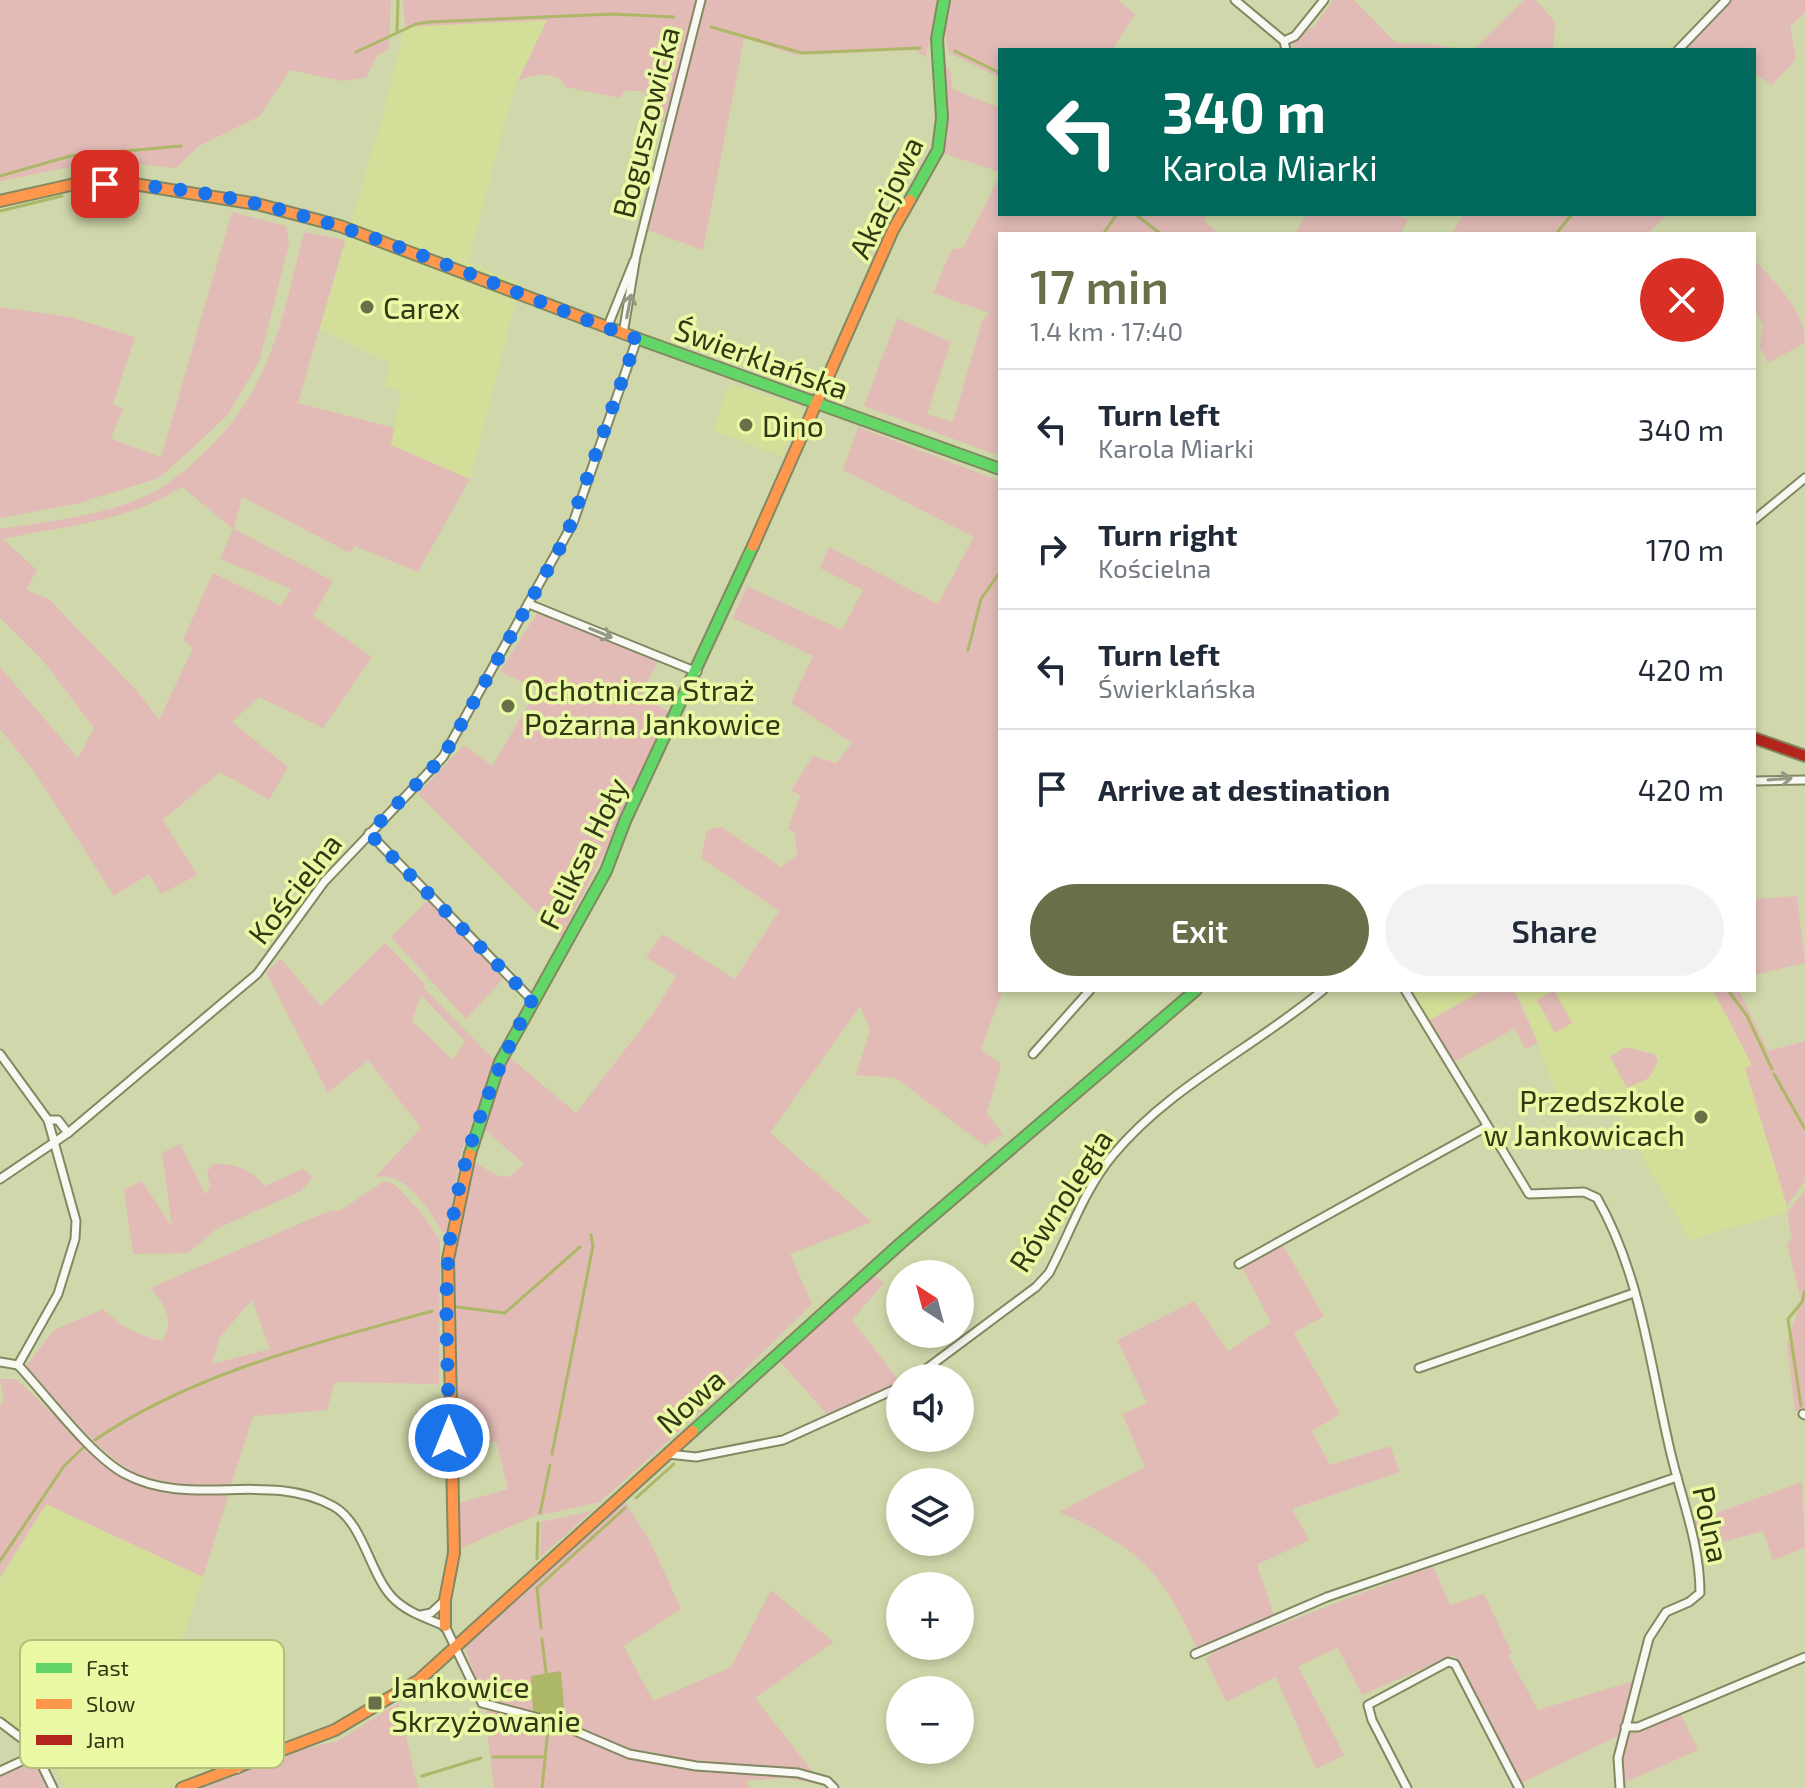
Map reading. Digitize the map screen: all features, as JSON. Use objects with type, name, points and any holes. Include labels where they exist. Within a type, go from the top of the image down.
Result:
[{"type":"street","name":"Boguszowicka","points":[[623,334],[636,256],[701,0]]},
{"type":"street","name":"Akacjowa","points":[[815,403],[893,230],[941,141],[937,39],[944,0]]},
{"type":"street","points":[[1235,0],[1285,46],[1324,0]]},
{"type":"street","points":[[1680,48],[1726,0]]},
{"type":"street","name":"Świerklańska","points":[[0,201],[75,184],[134,184],[257,204],[340,226],[623,334],[998,468]]},
{"type":"street","name":"Boguszowicka","points":[[607,328],[636,256]]},
{"type":"street","name":"Kościelna","points":[[0,1179],[68,1133],[257,974],[324,882],[443,757],[573,523],[637,339]]},
{"type":"street","name":"Feliksa Hoły","points":[[445,1626],[445,1600],[454,1553],[449,1438],[448,1259],[468,1158],[500,1062],[606,871],[631,809],[697,672],[815,403]]},
{"type":"street","points":[[1756,518],[1805,478]]},
{"type":"street","points":[[529,604],[697,672]]},
{"type":"street","points":[[1756,739],[1805,756]]},
{"type":"street","points":[[1756,781],[1805,780]]},
{"type":"street","points":[[369,833],[532,1000]]},
{"type":"street","points":[[1033,1054],[1088,992]]},
{"type":"street","name":"Nowa","points":[[284,1752],[363,1718],[397,1696],[458,1646],[665,1454],[1018,1140],[1194,992]]},
{"type":"street","name":"Równoległa","points":[[932,1364],[1043,1280],[1104,1166],[1152,1114],[1187,1087],[1266,1036],[1321,992]]},
{"type":"street","name":"Polna","points":[[1406,992],[1529,1194],[1584,1192],[1597,1198],[1634,1293],[1649,1343],[1677,1477],[1691,1523],[1700,1593],[1689,1602],[1666,1612],[1654,1625],[1618,1758],[1620,1788]]},
{"type":"street","points":[[0,1054],[48,1120],[74,1202],[75,1239],[58,1294],[18,1365]]},
{"type":"street","points":[[48,1120],[58,1120],[68,1133]]},
{"type":"street","points":[[1239,1264],[1486,1127]]},
{"type":"street","points":[[1419,1368],[1634,1293]]},
{"type":"street","points":[[0,1362],[18,1365],[105,1460],[146,1483],[174,1489],[279,1490],[336,1507],[348,1520],[392,1597],[419,1615],[445,1626],[458,1646],[477,1698],[489,1706],[554,1722],[629,1754],[696,1766],[798,1773],[827,1781],[834,1788]]},
{"type":"street","points":[[665,1454],[696,1457],[783,1440],[886,1393]]},
{"type":"street","points":[[1195,1654],[1327,1597],[1677,1477]]},
{"type":"street","points":[[419,1615],[431,1613],[445,1600]]},
{"type":"street","points":[[1625,1727],[1638,1727],[1805,1657]]},
{"type":"street","points":[[1407,1788],[1372,1720],[1368,1705],[1448,1662],[1455,1664],[1519,1788]]},
{"type":"street","points":[[0,1722],[20,1735]]},
{"type":"street","points":[[0,1771],[20,1764]]},
{"type":"street","points":[[45,1768],[53,1788]]},
{"type":"street","name":"Nowa","points":[[182,1788],[238,1769]]},
{"type":"shaded area","points":[[0,0],[391,0],[389,49],[377,56],[366,78],[342,81],[290,70],[260,116],[199,146],[176,168],[101,161],[0,181]]},
{"type":"shaded area","points":[[403,0],[697,0],[664,123],[660,121],[656,104],[641,91],[625,91],[620,98],[565,87],[561,79],[545,75],[518,81],[547,20],[405,27]]},
{"type":"shaded area","points":[[706,0],[940,0],[925,58],[916,50],[796,55],[744,38],[703,250],[647,230]]},
{"type":"shaded area","points":[[951,0],[1118,0],[1135,14],[1115,48],[998,48],[998,77],[949,53],[945,36]]},
{"type":"shaded area","points":[[1333,0],[1354,0],[1396,43],[1452,48],[1293,48],[1289,34],[1314,27]]},
{"type":"shaded area","points":[[1524,0],[1536,0],[1555,22],[1553,48],[1475,48]]},
{"type":"shaded area","points":[[1731,0],[1805,0],[1805,13],[1790,26],[1796,59],[1772,85],[1756,74],[1756,48],[1684,48]]},
{"type":"shaded area","points":[[548,20],[513,92],[468,261],[520,284],[470,479],[391,445],[401,392],[386,386],[389,363],[320,329],[383,115],[405,27]]},
{"type":"shaded area","points":[[943,63],[951,73],[952,89],[998,107],[998,171],[942,153],[948,136]]},
{"type":"shaded area","points":[[998,179],[998,216],[1206,216],[1204,221],[1218,232],[998,232],[998,455],[864,406],[897,318],[951,342],[927,414],[953,422],[982,321],[989,313],[933,293],[952,249],[963,248]]},
{"type":"shaded area","points":[[232,212],[286,226],[289,244],[259,362],[228,414],[159,478],[76,504],[0,518],[0,307],[70,317],[135,337],[113,404],[123,408],[111,439],[161,457]]},
{"type":"shaded area","points":[[1306,216],[1399,216],[1408,220],[1401,232],[1296,232]]},
{"type":"shaded area","points":[[1463,216],[1666,216],[1649,232],[1452,232]]},
{"type":"shaded area","points":[[304,232],[345,240],[298,403],[394,428],[391,445],[470,479],[418,572],[355,546],[350,553],[242,497],[234,529],[333,581],[313,616],[372,657],[323,728],[259,697],[232,722],[288,767],[269,800],[220,772],[163,820],[197,875],[161,894],[149,874],[114,896],[33,770],[0,729],[0,667],[78,758],[94,728],[44,662],[0,618],[0,529],[76,517],[148,495],[172,480],[219,438],[239,413],[268,358],[279,329]],"holes":[[[182,487],[233,529],[220,559],[291,589],[281,606],[213,573],[183,640],[193,648],[159,720],[137,691],[49,599],[26,590],[37,570],[3,539],[117,515],[161,499]]]},
{"type":"shaded area","points":[[1756,261],[1794,308],[1804,331],[1805,343],[1768,363],[1760,347],[1763,325],[1756,311]]},
{"type":"shaded area","points":[[730,384],[801,407],[801,419],[795,435],[784,448],[787,458],[713,431]]},
{"type":"shaded area","points":[[858,427],[998,480],[998,992],[1002,992],[981,1049],[1001,1064],[987,1113],[1003,1134],[985,1146],[896,1078],[856,1075],[870,1030],[860,1006],[770,1133],[872,1222],[790,1254],[812,1304],[717,1397],[600,1502],[532,1517],[461,1548],[456,1504],[508,1489],[496,1441],[453,1454],[450,1260],[471,1160],[496,1175],[509,1177],[524,1164],[481,1126],[507,1055],[576,1113],[655,1011],[676,976],[646,957],[663,934],[735,979],[779,911],[701,858],[707,830],[721,827],[781,867],[797,855],[795,833],[788,829],[800,796],[791,790],[813,756],[836,763],[852,743],[791,703],[813,656],[733,618],[747,586],[842,630],[863,590],[820,568],[829,547],[938,604],[974,537],[843,470]]},
{"type":"shaded area","points":[[538,612],[660,657],[641,696],[675,715],[561,937],[418,794],[464,745],[492,766],[537,690],[500,671]]},
{"type":"shaded area","points":[[1797,896],[1805,963],[1756,975],[1756,899]]},
{"type":"shaded area","points":[[430,898],[503,979],[466,1019],[391,937]]},
{"type":"shaded area","points":[[385,943],[496,1062],[462,1149],[447,1231],[443,1233],[423,1203],[406,1185],[396,1179],[374,1178],[421,1128],[368,1060],[328,1093],[266,972],[281,959],[321,1006]],"holes":[[[421,995],[465,1041],[453,1060],[412,1021]]]},
{"type":"shaded area","points":[[1414,992],[1480,992],[1428,1021]]},
{"type":"shaded area","points":[[1480,992],[1515,992],[1538,1043],[1525,1049],[1515,1028],[1454,1062],[1428,1021]]},
{"type":"shaded area","points":[[1515,992],[1714,992],[1752,1065],[1746,1068],[1785,1194],[1787,1212],[1690,1240],[1603,1088],[1562,1107],[1524,1006]]},
{"type":"shaded area","points":[[1555,992],[1572,1023],[1555,1033],[1537,1000]]},
{"type":"shaded area","points":[[1714,992],[1740,992],[1768,1051],[1805,1041],[1805,1181],[1787,1206],[1745,1068],[1752,1065]]},
{"type":"shaded area","points":[[1625,1047],[1654,1054],[1658,1061],[1649,1078],[1627,1088],[1610,1057]]},
{"type":"shaded area","points":[[180,1144],[206,1195],[210,1186],[207,1173],[212,1165],[227,1164],[242,1168],[265,1186],[303,1169],[313,1177],[301,1191],[216,1229],[188,1253],[133,1254],[124,1190],[142,1181],[172,1227],[162,1153]]},
{"type":"shaded area","points":[[384,1181],[394,1184],[419,1210],[440,1240],[439,1384],[335,1382],[327,1410],[253,1416],[231,1485],[188,1486],[154,1481],[130,1471],[82,1429],[25,1367],[54,1330],[103,1309],[130,1330],[162,1341],[168,1320],[160,1300],[150,1288],[329,1211],[341,1210]],"holes":[[[252,1300],[270,1349],[212,1364],[220,1337]]]},
{"type":"shaded area","points":[[1805,1190],[1805,1411],[1795,1411],[1787,1343],[1801,1301],[1787,1244],[1792,1239],[1787,1212]]},
{"type":"shaded area","points":[[1281,1242],[1324,1316],[1294,1333],[1340,1414],[1312,1431],[1330,1465],[1390,1446],[1400,1472],[1292,1509],[1309,1540],[1257,1565],[1274,1615],[1197,1648],[1171,1599],[1144,1564],[1109,1537],[1059,1512],[1145,1467],[1122,1414],[1147,1403],[1117,1340],[1194,1301],[1228,1351],[1271,1323],[1241,1265]]},
{"type":"shaded area","points":[[874,1275],[884,1283],[852,1320],[886,1364],[886,1389],[830,1418],[779,1360]]},
{"type":"shaded area","points":[[0,1379],[16,1379],[86,1447],[132,1479],[159,1489],[191,1494],[229,1493],[203,1577],[46,1504],[0,1577],[0,1406],[4,1400]]},
{"type":"shaded area","points":[[1802,1482],[1805,1548],[1773,1560],[1763,1531],[1701,1548],[1694,1521]]},
{"type":"shaded area","points":[[623,1499],[649,1539],[681,1609],[624,1646],[653,1701],[731,1667],[771,1590],[834,1642],[755,1698],[823,1785],[786,1778],[746,1781],[750,1788],[494,1788],[485,1712],[490,1709],[546,1723],[547,1714],[484,1700],[465,1648]]},
{"type":"shaded area","points":[[46,1504],[203,1577],[182,1640],[20,1640],[20,1730],[0,1716],[0,1581]]},
{"type":"shaded area","points":[[592,1511],[540,1557],[541,1522]]},
{"type":"shaded area","points":[[1433,1566],[1450,1605],[1484,1594],[1512,1653],[1508,1655],[1538,1710],[1633,1681],[1618,1736],[1521,1783],[1454,1655],[1362,1695],[1338,1648],[1298,1666],[1344,1755],[1316,1769],[1276,1677],[1226,1702],[1206,1660],[1216,1649]]},
{"type":"shaded area","points":[[561,1671],[565,1717],[533,1712],[531,1676]]},
{"type":"shaded area","points":[[398,1703],[418,1788],[203,1788],[254,1768],[284,1768],[284,1756],[338,1741]]},
{"type":"shaded area","points":[[1680,1713],[1698,1750],[1626,1782],[1622,1765],[1627,1735]]},
{"type":"shaded area","points":[[20,1767],[39,1768],[47,1788],[0,1788],[0,1775]]},
{"type":"shaded area","points":[[56,1768],[230,1768],[166,1788],[66,1788]]},
{"type":"waterway","points":[[397,32],[398,0]]},
{"type":"waterway","points":[[356,52],[416,24],[429,22],[613,14],[674,17]]},
{"type":"waterway","points":[[711,27],[802,53],[920,48]]},
{"type":"waterway","points":[[955,51],[998,72]]},
{"type":"waterway","points":[[0,176],[70,156],[181,146]]},
{"type":"waterway","points":[[0,211],[62,196]]},
{"type":"waterway","points":[[1104,232],[1116,216]]},
{"type":"waterway","points":[[1138,216],[1158,232]]},
{"type":"waterway","points":[[1558,232],[1570,216]]},
{"type":"waterway","points":[[968,650],[981,599],[998,575]]},
{"type":"waterway","points":[[1729,992],[1747,1016],[1772,1069]]},
{"type":"waterway","points":[[1774,1074],[1805,1129]]},
{"type":"waterway","points":[[552,1454],[593,1246],[591,1235]]},
{"type":"waterway","points":[[457,1307],[505,1313],[580,1247]]},
{"type":"waterway","points":[[1801,1406],[1788,1319],[1802,1302],[1805,1291]]},
{"type":"waterway","points":[[95,1440],[133,1416],[215,1378],[301,1348],[432,1311]]},
{"type":"waterway","points":[[0,1561],[64,1466],[83,1448]]},
{"type":"waterway","points":[[636,1498],[674,1464]]},
{"type":"waterway","points":[[540,1513],[550,1465]]},
{"type":"waterway","points":[[537,1588],[625,1508]]},
{"type":"waterway","points":[[537,1559],[538,1523]]},
{"type":"waterway","points":[[537,1588],[541,1628]]},
{"type":"waterway","points":[[542,1639],[546,1673]]},
{"type":"waterway","points":[[542,1788],[548,1729]]},
{"type":"waterway","points":[[493,1757],[545,1757]]},
{"type":"waterway","points":[[422,1776],[481,1758]]},
{"type":"traffic: fast","points":[[910,200],[938,150],[942,118],[937,39],[944,0]]},
{"type":"traffic: fast","points":[[636,338],[998,468]]},
{"type":"traffic: fast","points":[[470,1154],[500,1062],[606,871],[625,821],[753,546]]},
{"type":"traffic: fast","points":[[693,1431],[901,1243],[1194,992]]},
{"type":"traffic: slow","points":[[0,201],[75,184],[134,184],[257,204],[340,226],[636,338]]},
{"type":"traffic: slow","points":[[753,546],[893,230],[910,200]]},
{"type":"traffic: slow","points":[[445,1626],[445,1600],[454,1553],[448,1259],[470,1154]]},
{"type":"traffic: slow","points":[[284,1749],[335,1730],[419,1680],[693,1431]]},
{"type":"traffic: slow","points":[[182,1788],[235,1768]]},
{"type":"traffic: jam","points":[[1756,739],[1805,756]]},
{"type":"place","name":"Carex","points":[[367,307]]},
{"type":"place","name":"Dino","points":[[746,425]]},
{"type":"place","name":"Ochotnicza Straż Pożarna Jankowice","points":[[508,706]]},
{"type":"place","name":"Przedszkole w Jankowicach","points":[[1701,1117]]},
{"type":"place","name":"Jankowice Skrzyżowanie","points":[[375,1703]]},
{"type":"route","points":[[105,184],[134,184],[257,204],[340,226],[637,339],[566,537],[443,757],[369,833],[532,1000],[500,1062],[464,1172],[448,1259],[449,1438]]}]
